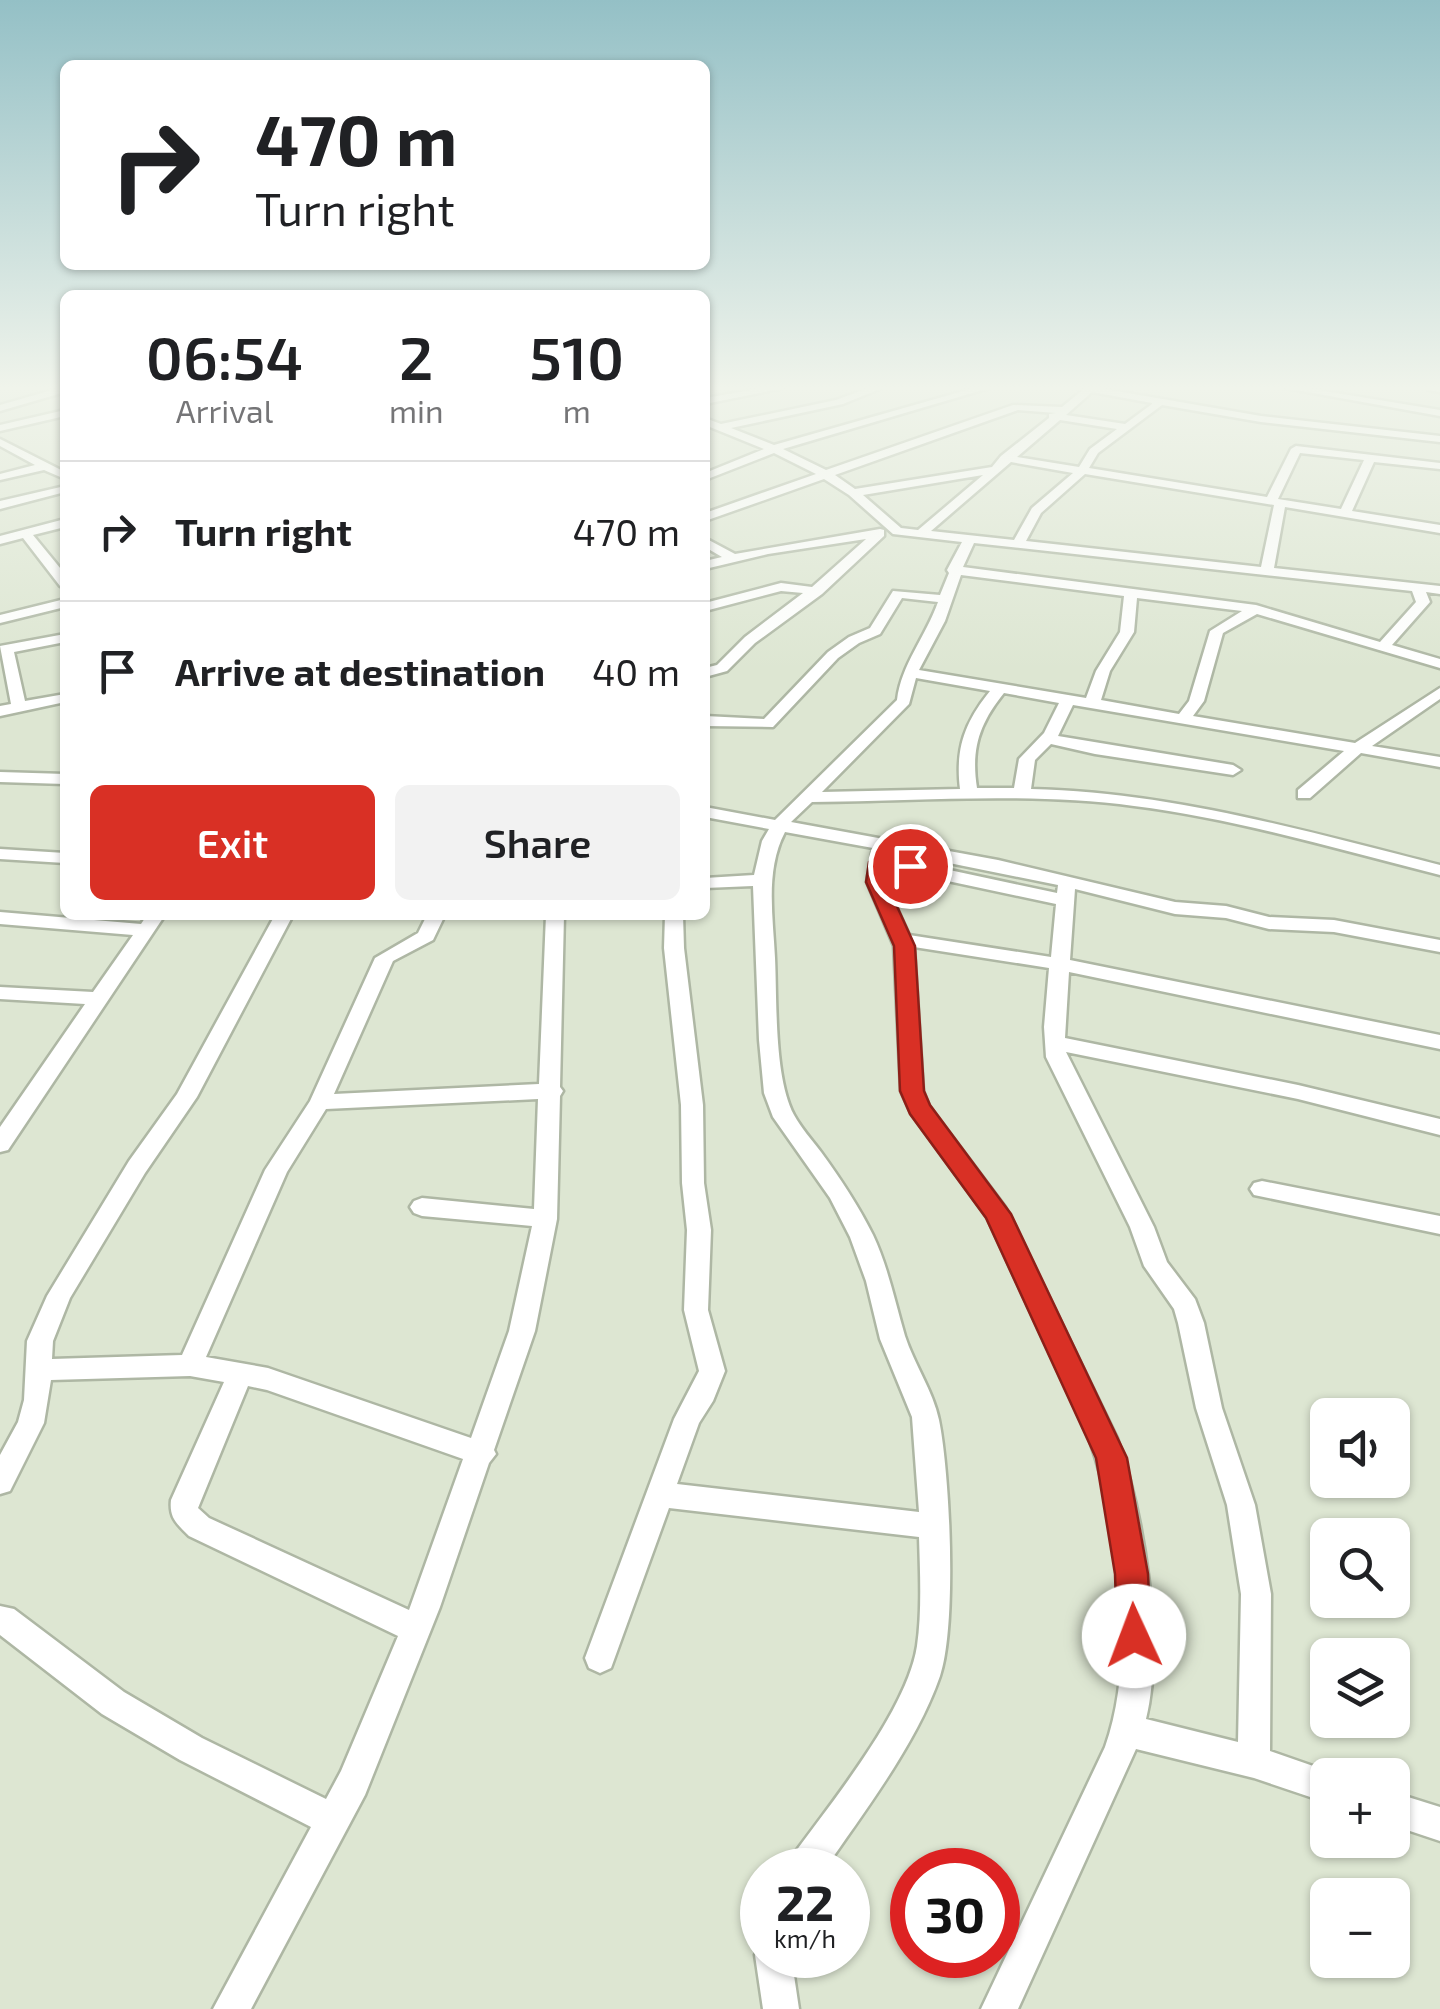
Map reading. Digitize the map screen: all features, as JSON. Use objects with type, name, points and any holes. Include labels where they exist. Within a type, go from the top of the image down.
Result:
[{"type":"street","points":[[710,516],[800,482]]},
{"type":"street","points":[[841,482],[897,531]]},
{"type":"street","points":[[856,492],[919,482]]},
{"type":"street","points":[[920,534],[978,482]]},
{"type":"street","points":[[1018,544],[1036,511],[1070,482]]},
{"type":"street","points":[[1147,482],[1439,527]]},
{"type":"street","points":[[1267,570],[1276,503],[1284,482]]},
{"type":"street","points":[[1344,514],[1360,482]]},
{"type":"street","points":[[0,505],[60,490]]},
{"type":"street","points":[[0,540],[60,524]]},
{"type":"street","points":[[710,564],[897,531],[1440,590]]},
{"type":"street","points":[[26,534],[60,577]]},
{"type":"street","points":[[710,672],[722,668],[750,640],[817,591],[878,534]]},
{"type":"street","points":[[819,1848],[882,1759],[924,1675],[932,1645],[933,1526],[925,1418],[893,1339],[862,1237],[839,1194],[784,1117],[775,1093],[762,880],[771,841],[780,824],[900,705],[910,674],[939,617],[953,570],[970,539]]},
{"type":"street","points":[[710,545],[732,558]]},
{"type":"street","points":[[953,570],[1256,609],[1440,664]]},
{"type":"street","points":[[710,606],[781,587],[817,591]]},
{"type":"street","points":[[1383,646],[1423,602],[1417,588]]},
{"type":"street","points":[[1092,704],[1103,671],[1126,632],[1131,591]]},
{"type":"street","points":[[710,721],[768,724],[834,656],[854,640],[875,631],[898,594],[943,599]]},
{"type":"street","points":[[0,619],[60,604]]},
{"type":"street","points":[[1184,718],[1196,700],[1217,631],[1256,609]]},
{"type":"street","points":[[18,707],[3,650],[60,639]]},
{"type":"street","points":[[910,674],[1440,762]]},
{"type":"street","points":[[969,792],[963,758],[967,738],[972,724],[1000,688]]},
{"type":"street","points":[[1304,794],[1358,747],[1440,692]]},
{"type":"street","points":[[0,711],[60,699]]},
{"type":"street","points":[[1022,794],[1028,759],[1047,738],[1068,700]]},
{"type":"street","points":[[1047,738],[1095,750],[1234,770]]},
{"type":"street","points":[[0,776],[60,779]]},
{"type":"street","points":[[808,796],[969,792],[1128,801],[1432,868],[1440,848]]},
{"type":"street","points":[[710,813],[780,824],[881,852],[1065,890],[1226,912],[1269,923],[1334,926],[1440,946]]},
{"type":"street","points":[[881,852],[876,882],[902,940],[912,1091],[919,1108],[997,1214],[1116,1472],[1133,1605],[1133,1706],[1119,1752],[1000,2009]]},
{"type":"street","points":[[0,854],[60,858]]},
{"type":"street","points":[[710,882],[762,880]]},
{"type":"street","points":[[1065,890],[1056,1058],[1142,1226],[1156,1266],[1179,1294],[1191,1323],[1209,1408],[1241,1505],[1256,1594],[1254,1762]]},
{"type":"street","points":[[0,918],[60,920]]},
{"type":"street","points":[[76,920],[151,922]]},
{"type":"street","points":[[0,1482],[31,1424],[38,1400],[40,1341],[59,1296],[137,1167],[186,1097],[281,920]]},
{"type":"street","points":[[190,1365],[276,1170],[320,1102],[385,958],[426,936],[434,920]]},
{"type":"street","points":[[231,2009],[353,1783],[482,1454],[522,1331],[545,1219],[555,920]]},
{"type":"street","points":[[600,1658],[687,1418],[704,1393],[712,1370],[696,1310],[699,1230],[693,1183],[692,1105],[674,920]]},
{"type":"street","points":[[0,1144],[151,922]]},
{"type":"street","points":[[902,940],[1060,964],[1440,1042]]},
{"type":"street","points":[[0,994],[98,999]]},
{"type":"street","points":[[1054,1043],[1298,1092],[1440,1127]]},
{"type":"street","points":[[320,1102],[552,1092]]},
{"type":"street","points":[[1262,1189],[1440,1225]]},
{"type":"street","points":[[422,1207],[545,1219]]},
{"type":"street","points":[[37,1370],[190,1365],[268,1379],[482,1454]]},
{"type":"street","points":[[240,1374],[185,1500],[184,1512],[199,1528],[416,1629]]},
{"type":"street","points":[[662,1495],[933,1526]]},
{"type":"street","points":[[3,1619],[114,1703],[190,1748],[333,1820]]},
{"type":"street","points":[[1126,1730],[1254,1762],[1310,1781]]},
{"type":"street","points":[[1410,1814],[1440,1824]]},
{"type":"street","points":[[777,1978],[781,2009]]},
{"type":"route","points":[[910,866],[879,862],[876,882],[904,946],[912,1091],[919,1108],[997,1214],[1103,1438],[1116,1472],[1132,1574],[1134,1636]]}]
